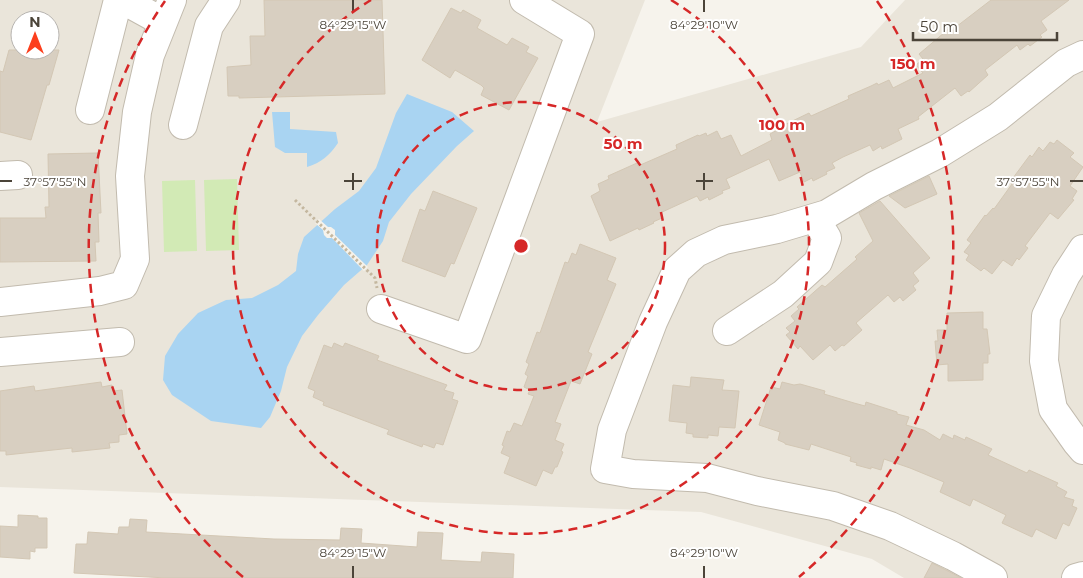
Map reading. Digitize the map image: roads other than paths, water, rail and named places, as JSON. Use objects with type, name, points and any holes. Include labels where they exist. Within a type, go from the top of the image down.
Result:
[{"type":"street","points":[[90,110],[118,0]]},
{"type":"street","points":[[0,302],[100,291],[124,284],[135,259],[130,176],[137,112],[150,55],[168,11],[123,0]]},
{"type":"street","points":[[183,125],[210,26],[226,0]]},
{"type":"street","points":[[381,308],[468,339],[580,34],[524,0]]},
{"type":"street","points":[[993,578],[953,556],[890,526],[833,506],[757,491],[707,478],[633,474],[605,469],[612,430],[653,322],[677,270],[696,253],[724,240],[777,229],[827,214],[874,186],[940,153],[998,117],[1066,63],[1083,55]]},
{"type":"street","points":[[727,331],[783,294],[818,262],[827,238],[815,218]]},
{"type":"street","points":[[1083,249],[1066,275],[1046,316],[1044,361],[1053,409],[1083,450]]},
{"type":"street","points":[[0,352],[120,342]]},
{"type":"street","points":[[1076,578],[1083,576]]},
{"type":"water","points":[[407,94],[452,112],[474,131],[411,194],[389,222],[383,241],[367,265],[344,285],[302,336],[287,367],[281,391],[270,417],[261,428],[211,421],[172,395],[163,380],[165,356],[178,334],[198,313],[226,300],[252,298],[278,285],[296,271],[298,254],[304,237],[335,209],[359,191],[376,168],[396,113]]},
{"type":"water","points":[[272,112],[290,112],[290,129],[336,132],[338,143],[325,158],[307,167],[307,153],[285,153],[275,147]]}]
